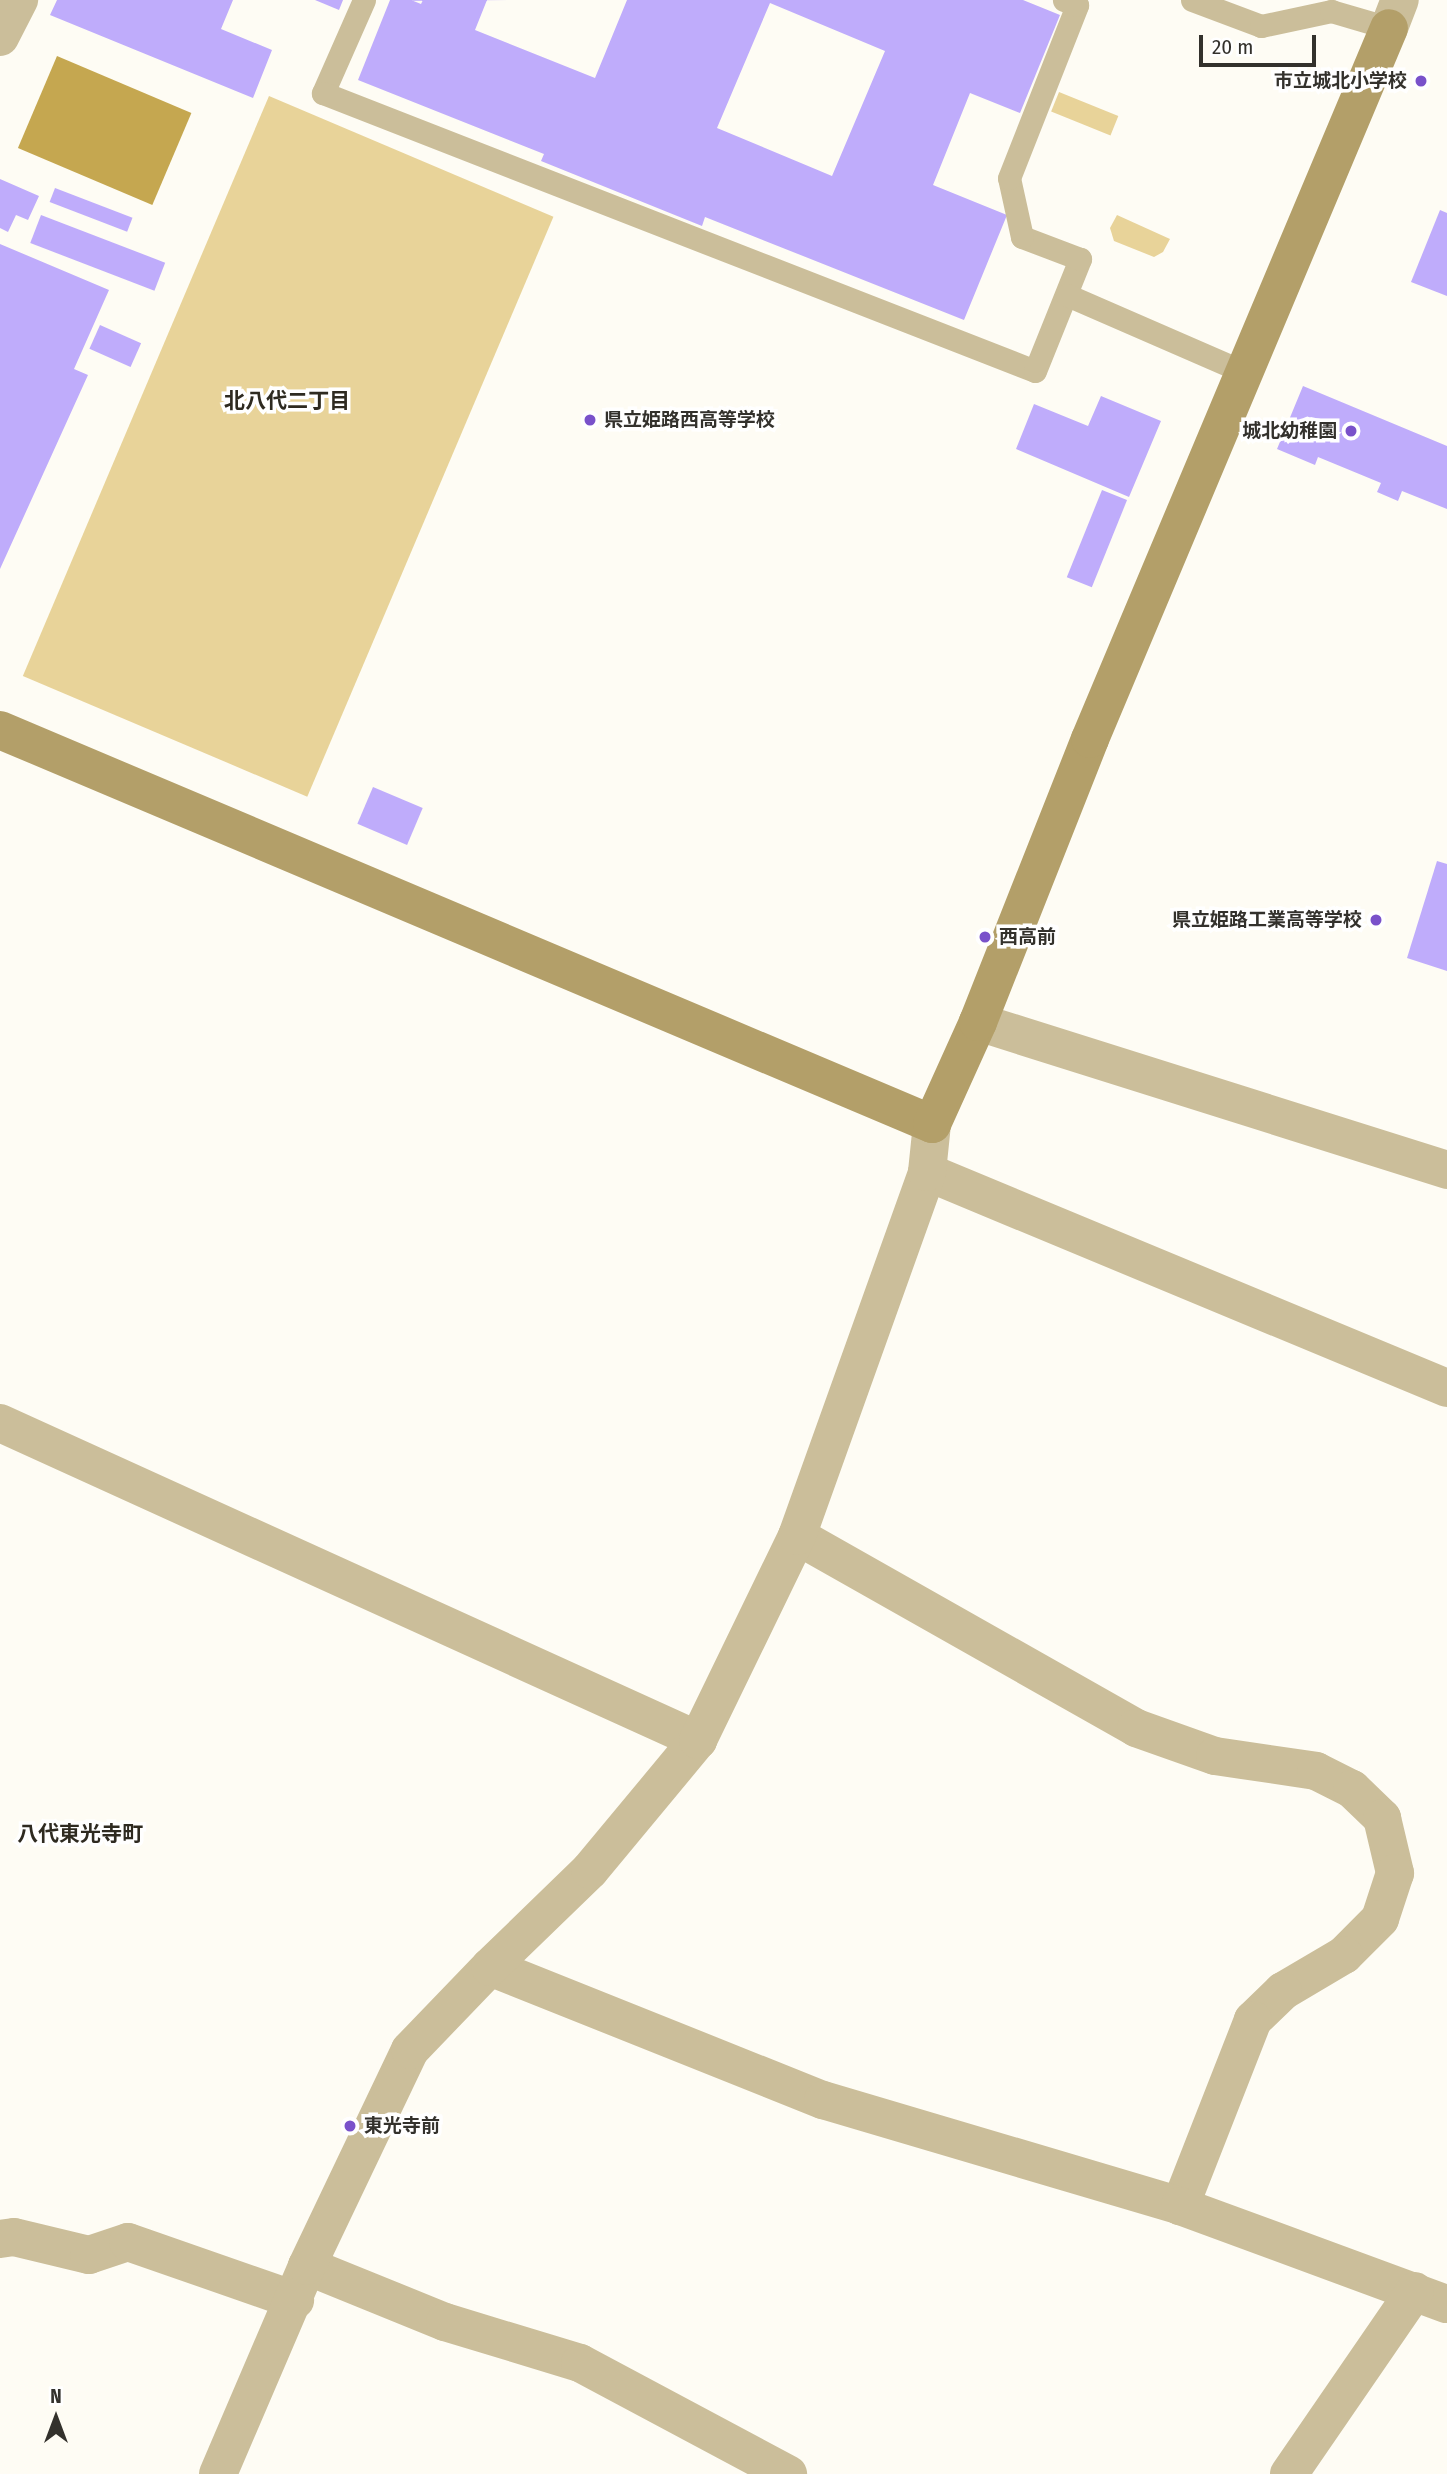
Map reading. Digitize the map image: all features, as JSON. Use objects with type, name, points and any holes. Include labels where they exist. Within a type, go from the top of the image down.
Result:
[{"type":"street","points":[[0,37],[19,0]]},
{"type":"street","points":[[218,2474],[301,2283],[410,2050],[490,1966],[590,1870],[698,1740],[797,1536],[928,1172],[932,1124],[978,1022],[1090,740],[1394,14]]},
{"type":"street","points":[[0,730],[932,1124]]},
{"type":"street","points":[[978,1022],[1447,1170]]},
{"type":"street","points":[[928,1172],[1447,1388]]},
{"type":"street","points":[[0,1423],[698,1740]]},
{"type":"street","points":[[797,1536],[1136,1728],[1215,1756],[1316,1770],[1352,1789],[1382,1818],[1395,1873],[1380,1919],[1344,1955],[1283,1990],[1253,2020],[1180,2206]]},
{"type":"street","points":[[490,1966],[822,2100],[1180,2206],[1431,2297],[1289,2474]]},
{"type":"street","points":[[0,2239],[14,2237],[89,2255],[128,2242],[301,2283],[445,2322],[580,2363],[788,2474]]},
{"type":"lane","points":[[364,0],[323,93],[1035,371],[1080,259],[1022,237],[1009,177],[1077,5],[1064,0]]},
{"type":"lane","points":[[1192,0],[1261,26],[1331,11],[1394,14]]},
{"type":"lane","points":[[1066,295],[1244,372]]},
{"type":"shaded area","points":[[57,56],[191,113],[152,205],[18,148]]},
{"type":"shaded area","points":[[1059,92],[1118,116],[1110,135],[1051,111]]},
{"type":"shaded area","points":[[269,96],[553,217],[307,797],[23,676]]},
{"type":"shaded area","points":[[1117,215],[1170,239],[1163,252],[1154,257],[1114,241],[1110,228]]},
{"type":"building","points":[[57,0],[233,0],[221,29],[272,50],[253,98],[50,15]]},
{"type":"building","points":[[315,0],[343,0],[339,10]]},
{"type":"building","points":[[390,0],[411,0],[421,4],[423,0],[487,0],[475,30],[595,78],[627,0],[1023,0],[1060,15],[1020,113],[970,93],[933,185],[1007,215],[964,320],[705,217],[702,226],[541,161],[544,154],[358,80]],"holes":[[[770,3],[885,51],[832,176],[717,128]]]},
{"type":"building","points":[[0,179],[39,196],[28,220],[16,215],[8,232],[0,228]]},
{"type":"building","points":[[55,188],[132,218],[127,232],[50,202]]},
{"type":"building","points":[[1440,210],[1447,213],[1447,296],[1411,282]]},
{"type":"building","points":[[41,215],[165,263],[154,291],[30,243]]},
{"type":"building","points":[[0,244],[109,290],[74,369],[88,375],[0,569]]},
{"type":"building","points":[[100,325],[141,343],[131,367],[89,349]]},
{"type":"building","points":[[1303,386],[1447,446],[1447,509],[1402,491],[1398,501],[1377,492],[1381,483],[1318,457],[1315,465],[1277,449]]},
{"type":"building","points":[[1101,396],[1161,421],[1129,497],[1016,449],[1034,404],[1088,426]]},
{"type":"building","points":[[1102,490],[1127,500],[1092,587],[1067,577]]},
{"type":"building","points":[[373,787],[423,808],[407,845],[357,824]]},
{"type":"building","points":[[1437,861],[1447,864],[1447,971],[1407,958]]},
{"type":"place","name":"市立城北小学校","points":[[1421,81]]},
{"type":"place","name":"県立姫路西高等学校","points":[[590,420]]},
{"type":"place","name":"城北幼稚園","points":[[1351,431]]},
{"type":"place","name":"県立姫路工業高等学校","points":[[1376,920]]},
{"type":"place","name":"西高前","points":[[985,937]]},
{"type":"place","name":"東光寺前","points":[[350,2126]]},
{"type":"district","name":"北八代二丁目","points":[[287,401]]},
{"type":"district","name":"八代東光寺町","points":[[80,1834]]}]
